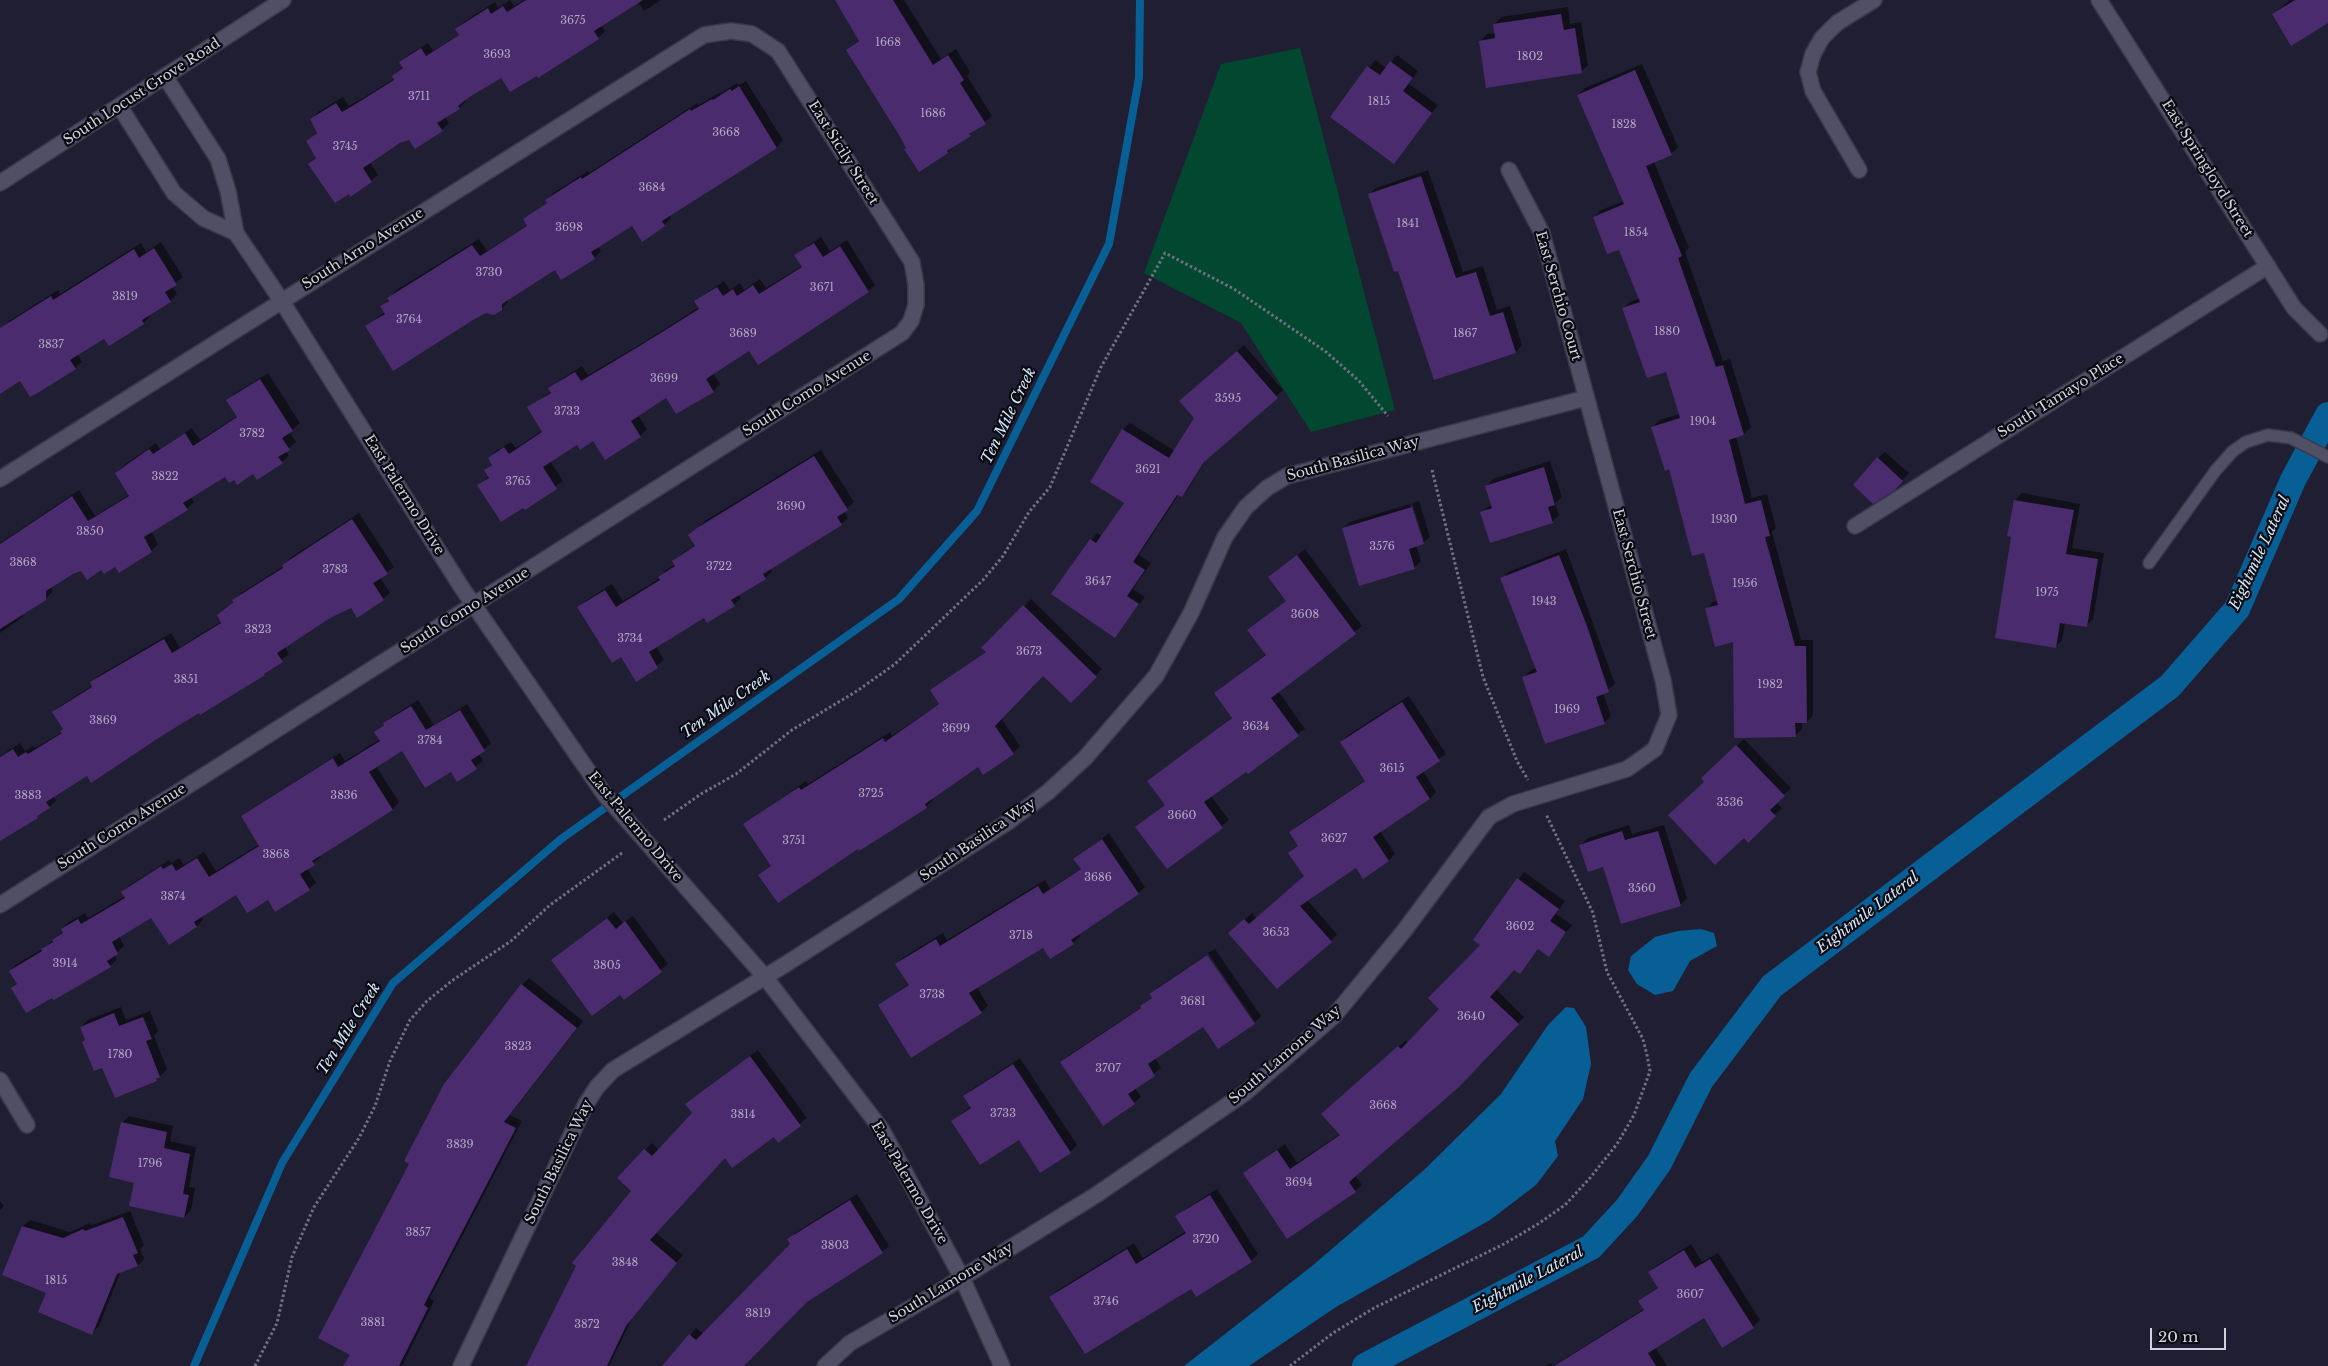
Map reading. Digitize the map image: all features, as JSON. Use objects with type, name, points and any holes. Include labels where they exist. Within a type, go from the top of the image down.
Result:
[{"type":"street","name":"South Locust Grove Road","points":[[0,184],[166,78],[283,0]]},
{"type":"street","points":[[1859,170],[1813,92],[1808,72],[1813,54],[1822,38],[1837,23],[1874,0]]},
{"type":"street","name":"East Springloyd Street","points":[[2099,0],[2294,308],[2320,334]]},
{"type":"street","name":"South Arno Avenue","points":[[0,479],[281,300],[704,35],[731,31]]},
{"type":"street","name":"East Sicily Street","points":[[731,31],[752,34],[778,51],[912,262],[916,285],[916,305]]},
{"type":"street","name":"East Palermo Drive","points":[[166,78],[218,159],[228,191],[236,233],[281,300],[473,605],[604,794],[765,977],[882,1130],[962,1278],[1002,1366]]},
{"type":"street","points":[[120,107],[174,193],[203,218],[236,233]]},
{"type":"street","name":"East Serchio Court","points":[[1509,170],[1542,233],[1586,398]]},
{"type":"street","name":"South Tamayo Place","points":[[1855,526],[2268,266]]},
{"type":"street","name":"South Como Avenue","points":[[0,905],[902,333],[911,321],[916,305]]},
{"type":"street","name":"East Serchio Street","points":[[1586,398],[1663,680],[1669,715],[1656,750]]},
{"type":"street","name":"South Basilica Way","points":[[461,1366],[586,1104],[597,1087],[613,1070],[765,977],[1008,822],[1048,792],[1085,758],[1156,676],[1191,613],[1225,536],[1246,507],[1267,488],[1287,476],[1586,398]]},
{"type":"street","name":"South Lamone Way","points":[[825,1366],[850,1343],[962,1278],[1096,1195],[1244,1093],[1334,1016],[1404,931],[1489,817],[1513,804],[1627,769],[1656,750]]},
{"type":"street","points":[[0,1080],[27,1126]]},
{"type":"lane","points":[[2149,562],[2216,470],[2233,451],[2246,442],[2268,435],[2291,438],[2328,457]]},
{"type":"path","points":[[664,820],[701,794],[736,774],[792,730],[857,691],[894,664],[983,580],[1003,556],[1029,512],[1050,487],[1101,367],[1165,253],[1234,289],[1325,351],[1359,381],[1388,416]]},
{"type":"path","points":[[1290,1366],[1333,1333],[1374,1308],[1504,1244],[1565,1205],[1590,1178],[1617,1144],[1634,1115],[1650,1071],[1643,1038],[1607,972],[1593,913],[1551,822],[1517,761],[1483,677],[1432,470]]},
{"type":"path","points":[[255,1366],[277,1323],[292,1257],[314,1207],[358,1138],[375,1106],[390,1061],[410,1020],[427,1001],[453,980],[511,941],[550,905],[622,853]]},
{"type":"green space","points":[[1300,48],[1395,410],[1311,432],[1241,323],[1144,273],[1221,64]]},
{"type":"water","points":[[1701,929],[1714,933],[1717,946],[1690,961],[1673,991],[1655,995],[1637,984],[1628,970],[1631,956],[1655,937],[1678,931]]},
{"type":"water","points":[[1566,1007],[1574,1008],[1586,1027],[1591,1064],[1583,1099],[1555,1141],[1558,1156],[1536,1185],[1490,1220],[1336,1307],[1249,1366],[1184,1366],[1312,1266],[1424,1170],[1501,1094],[1548,1025]]},
{"type":"building","points":[[526,0],[643,0],[594,31],[599,39],[538,78],[537,76],[510,92],[501,78],[468,98],[458,106],[460,109],[437,123],[443,131],[415,149],[409,140],[400,143],[363,168],[372,182],[350,197],[349,194],[335,203],[308,164],[316,158],[306,141],[317,133],[310,119],[336,103],[342,112],[354,105],[394,80],[392,76],[403,68],[399,62],[421,48],[426,56],[459,35],[455,29],[488,8],[491,14],[503,6],[507,12]]},
{"type":"building","points":[[835,0],[893,0],[933,65],[948,55],[964,80],[960,83],[986,124],[969,134],[971,136],[919,172],[904,149],[906,148],[899,135],[846,50],[859,41]]},
{"type":"building","points":[[2295,0],[2328,0],[2328,23],[2291,46],[2272,14]]},
{"type":"building","points":[[1561,14],[1564,30],[1575,28],[1582,73],[1486,88],[1479,41],[1495,38],[1493,24]]},
{"type":"building","points":[[1390,61],[1413,78],[1403,91],[1432,113],[1394,164],[1330,117],[1367,66],[1380,75]]},
{"type":"building","points":[[1635,70],[1672,155],[1646,166],[1682,256],[1678,258],[1716,367],[1723,365],[1744,435],[1729,440],[1745,504],[1761,500],[1770,536],[1765,537],[1795,646],[1806,646],[1807,723],[1795,723],[1796,737],[1734,738],[1733,642],[1715,647],[1705,608],[1718,605],[1704,553],[1692,556],[1669,469],[1665,471],[1651,427],[1680,418],[1666,372],[1647,378],[1622,308],[1640,302],[1619,250],[1607,254],[1593,217],[1624,204],[1577,95]]},
{"type":"building","points":[[739,86],[777,148],[662,221],[665,226],[642,242],[632,226],[591,252],[595,259],[561,280],[555,270],[502,304],[502,310],[494,315],[486,313],[473,320],[393,371],[365,326],[385,314],[380,306],[389,301],[387,298],[472,245],[480,256],[527,226],[523,219],[547,203],[545,200],[581,177],[582,179],[690,109],[691,111]]},
{"type":"building","points":[[1421,176],[1456,278],[1476,272],[1490,316],[1503,312],[1516,353],[1434,380],[1398,271],[1394,272],[1368,194]]},
{"type":"building","points":[[814,243],[823,257],[840,246],[869,292],[758,365],[749,351],[706,379],[714,392],[676,414],[666,398],[631,421],[641,437],[605,460],[593,441],[580,450],[577,445],[543,467],[557,489],[525,510],[523,508],[501,522],[477,485],[489,478],[484,470],[492,465],[488,458],[504,447],[509,454],[542,432],[527,407],[551,393],[548,388],[575,372],[581,381],[638,347],[699,309],[694,301],[717,287],[723,296],[733,289],[737,296],[753,285],[759,294],[802,267],[794,255]]},
{"type":"building","points":[[154,248],[177,285],[165,292],[171,302],[142,320],[144,324],[109,346],[104,339],[70,360],[76,369],[30,397],[20,381],[0,394],[0,328],[51,296],[53,300],[134,249],[139,258]]},
{"type":"building","points":[[1237,351],[1278,398],[1204,462],[1182,497],[1177,495],[1133,562],[1145,570],[1127,596],[1139,604],[1115,638],[1051,594],[1090,539],[1096,543],[1124,503],[1090,482],[1122,429],[1169,458],[1194,418],[1179,401]]},
{"type":"building","points":[[260,379],[293,431],[282,438],[290,450],[278,457],[283,463],[257,480],[253,474],[237,485],[234,480],[229,483],[225,477],[183,503],[188,510],[144,537],[152,552],[119,573],[115,567],[104,574],[101,570],[87,580],[81,571],[73,574],[46,591],[46,600],[0,629],[0,544],[72,496],[88,521],[129,496],[115,473],[149,449],[153,454],[185,433],[193,446],[237,417],[226,400]]},
{"type":"building","points":[[814,456],[848,510],[837,517],[842,525],[763,574],[766,579],[731,600],[735,606],[707,623],[704,618],[649,652],[658,668],[636,682],[621,657],[612,663],[577,607],[605,590],[616,607],[660,580],[658,577],[675,566],[672,561],[695,546],[688,535]]},
{"type":"building","points":[[1877,457],[1903,481],[1895,490],[1873,504],[1853,485]]},
{"type":"building","points":[[1544,467],[1555,505],[1548,507],[1553,523],[1490,543],[1480,512],[1492,508],[1485,486]]},
{"type":"building","points":[[2014,500],[2074,510],[2066,554],[2098,559],[2087,627],[2060,623],[2056,648],[1995,638],[2011,537],[2007,536]]},
{"type":"building","points":[[1412,507],[1424,544],[1409,549],[1415,569],[1359,586],[1342,528]]},
{"type":"building","points":[[352,519],[388,574],[373,583],[384,600],[357,618],[351,608],[330,618],[277,653],[283,662],[265,675],[160,737],[91,783],[87,776],[46,802],[50,808],[37,816],[38,818],[0,841],[0,757],[13,749],[18,757],[26,752],[28,754],[62,733],[60,731],[63,729],[52,712],[92,687],[90,682],[164,639],[172,653],[221,623],[217,615],[234,602],[232,600],[283,568],[282,565]]},
{"type":"building","points":[[1297,555],[1356,634],[1271,698],[1299,736],[1248,774],[1246,772],[1204,802],[1223,828],[1167,869],[1135,827],[1165,805],[1147,781],[1232,718],[1214,693],[1266,655],[1247,630],[1286,601],[1268,577]]},
{"type":"building","points":[[1559,555],[1587,626],[1609,692],[1596,697],[1605,724],[1545,744],[1522,677],[1537,672],[1500,578]]},
{"type":"building","points":[[1023,605],[1097,677],[1071,703],[1043,676],[995,726],[1014,754],[983,775],[978,767],[925,804],[927,808],[859,851],[858,849],[778,903],[758,875],[771,866],[743,824],[799,787],[801,790],[883,738],[885,742],[939,704],[930,690],[986,652],[981,648]]},
{"type":"building","points":[[1402,702],[1440,761],[1416,777],[1430,799],[1373,837],[1389,861],[1363,879],[1356,868],[1300,906],[1332,942],[1277,989],[1228,933],[1244,919],[1249,924],[1304,876],[1288,853],[1298,846],[1289,832],[1365,781],[1340,742]]},
{"type":"building","points":[[411,706],[426,730],[460,710],[485,751],[471,760],[477,769],[457,782],[451,772],[425,788],[402,751],[369,772],[393,810],[312,861],[315,865],[300,874],[310,890],[275,912],[268,900],[247,913],[236,895],[194,922],[197,927],[169,945],[151,918],[112,942],[118,954],[107,961],[111,967],[54,1000],[52,998],[26,1013],[11,988],[17,984],[9,971],[42,951],[41,949],[63,933],[61,929],[78,919],[81,924],[125,898],[121,892],[161,866],[163,869],[172,864],[176,871],[197,858],[209,877],[259,846],[241,816],[333,758],[338,767],[380,741],[374,732],[384,725],[383,723]]},
{"type":"building","points":[[1736,745],[1785,796],[1770,810],[1776,816],[1748,843],[1744,838],[1715,865],[1668,815],[1704,782],[1701,778]]},
{"type":"building","points":[[1622,831],[1625,840],[1658,831],[1681,906],[1621,924],[1603,867],[1588,872],[1579,845]]},
{"type":"building","points":[[1102,839],[1139,894],[1071,940],[1074,944],[1050,959],[1043,948],[969,993],[982,1013],[911,1058],[878,1005],[909,985],[895,964],[936,939],[940,946],[1038,886],[1043,894],[1081,869],[1073,859]]},
{"type":"building","points":[[1517,878],[1559,909],[1550,921],[1566,932],[1549,957],[1538,949],[1520,974],[1514,970],[1490,997],[1519,1024],[1458,1088],[1349,1182],[1356,1192],[1287,1239],[1243,1173],[1277,1150],[1290,1169],[1340,1135],[1321,1114],[1398,1046],[1401,1049],[1439,1009],[1428,998],[1480,945],[1473,940]]},
{"type":"building","points":[[607,918],[616,929],[625,921],[662,972],[624,1000],[620,995],[592,1016],[551,960]]},
{"type":"building","points":[[1207,955],[1255,1024],[1218,1049],[1203,1027],[1148,1064],[1155,1076],[1128,1094],[1135,1104],[1103,1126],[1060,1062],[1141,1008],[1140,1006],[1152,998],[1149,994]]},
{"type":"building","points":[[521,984],[577,1028],[504,1122],[516,1128],[424,1305],[428,1308],[399,1366],[343,1366],[350,1355],[318,1338],[409,1164],[404,1161],[444,1084]]},
{"type":"building","points":[[114,1013],[119,1026],[143,1017],[152,1039],[146,1041],[160,1077],[156,1079],[157,1081],[115,1098],[102,1068],[94,1071],[82,1042],[85,1040],[80,1027]]},
{"type":"building","points":[[750,1056],[801,1126],[778,1143],[774,1137],[732,1168],[725,1158],[650,1240],[677,1263],[626,1326],[607,1366],[526,1366],[576,1266],[572,1263],[631,1191],[617,1178],[644,1149],[652,1156],[692,1113],[685,1104]]},
{"type":"building","points":[[1013,1064],[1071,1153],[1040,1173],[1019,1140],[980,1165],[951,1121],[971,1108],[963,1096]]},
{"type":"building","points":[[121,1122],[167,1132],[164,1148],[190,1154],[183,1194],[189,1195],[184,1218],[129,1206],[134,1183],[109,1177]]},
{"type":"building","points":[[1210,1195],[1252,1262],[1196,1297],[1191,1289],[1085,1354],[1049,1297],[1127,1249],[1136,1264],[1186,1233],[1175,1216]]},
{"type":"building","points":[[850,1200],[883,1253],[807,1302],[744,1366],[662,1366],[689,1334],[696,1340],[790,1244],[787,1239]]},
{"type":"building","points":[[123,1217],[138,1253],[133,1255],[138,1266],[117,1274],[92,1335],[38,1312],[46,1293],[2,1275],[22,1226],[63,1238],[83,1229],[85,1231]]},
{"type":"building","points":[[1684,1250],[1695,1268],[1710,1259],[1754,1328],[1722,1348],[1704,1318],[1648,1353],[1656,1366],[1554,1366],[1644,1310],[1638,1301],[1658,1288],[1648,1272]]},
{"type":"waterway","name":"Ten Mile Creek","points":[[194,1366],[282,1163],[393,983],[561,839],[899,599],[977,511],[1109,244],[1139,78],[1140,0]]},
{"type":"waterway","name":"Eightmile Lateral","points":[[1365,1366],[1591,1247],[1627,1208],[1659,1163],[1701,1080],[1772,986],[2170,686],[2237,609],[2293,480],[2328,415]]}]
